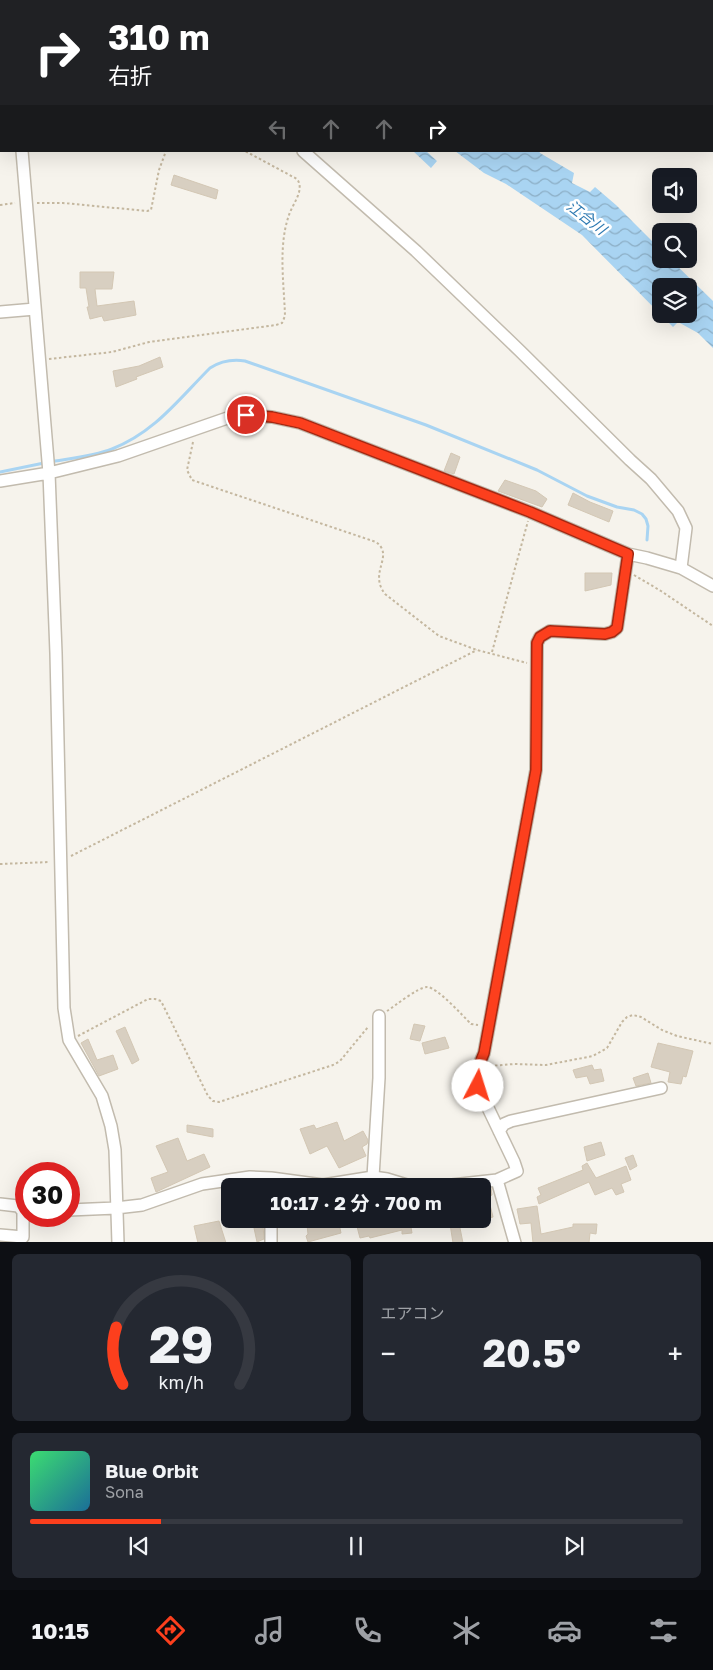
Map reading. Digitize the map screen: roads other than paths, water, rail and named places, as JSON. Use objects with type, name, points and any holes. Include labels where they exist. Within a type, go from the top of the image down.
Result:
[{"type":"street","points":[[22,152],[49,473],[56,653],[64,1008],[70,1040],[102,1096],[111,1126],[116,1150],[118,1242]]},
{"type":"street","points":[[304,152],[416,251],[651,479],[678,511],[686,528],[681,568]]},
{"type":"street","points":[[0,312],[35,309]]},
{"type":"street","points":[[0,481],[49,473],[118,456],[236,415],[272,417],[300,423],[530,512],[628,554],[681,568],[713,586]]},
{"type":"street","points":[[491,1181],[517,1171],[478,1086],[478,1068],[484,1053],[536,770],[537,643],[540,637],[550,631],[605,634],[617,628],[628,554]]},
{"type":"street","points":[[374,1177],[379,1078],[379,1016]]},
{"type":"street","points":[[499,1131],[504,1124],[511,1121],[661,1088]]},
{"type":"street","points":[[368,1178],[380,1178]]},
{"type":"street","points":[[497,1180],[515,1242]]},
{"type":"street","points":[[80,1210],[116,1208],[152,1203],[202,1184],[221,1181]]},
{"type":"street","points":[[0,1204],[15,1206]]},
{"type":"street","points":[[0,1212],[15,1211]]},
{"type":"street","points":[[0,1235],[22,1237],[23,1227]]},
{"type":"street","points":[[271,1228],[271,1242]]},
{"type":"water","points":[[414,152],[427,152],[437,161],[431,168]]},
{"type":"water","name":"江合川","points":[[456,152],[540,152],[574,173],[572,183],[590,192],[595,187],[652,241],[652,268],[679,268],[689,278],[652,278],[652,306],[582,235],[506,184],[484,173]]},
{"type":"water","points":[[697,285],[713,301],[713,348],[698,333],[680,323],[697,323]]},
{"type":"water","points":[[669,323],[677,323],[673,327]]},
{"type":"waterway","points":[[55,461],[98,453],[127,442],[141,434],[165,414],[210,368],[227,361],[245,361],[426,425],[537,470],[587,496],[617,507],[634,510],[642,514],[646,519],[648,526],[647,540]]},
{"type":"waterway","points":[[0,472],[44,463]]}]
